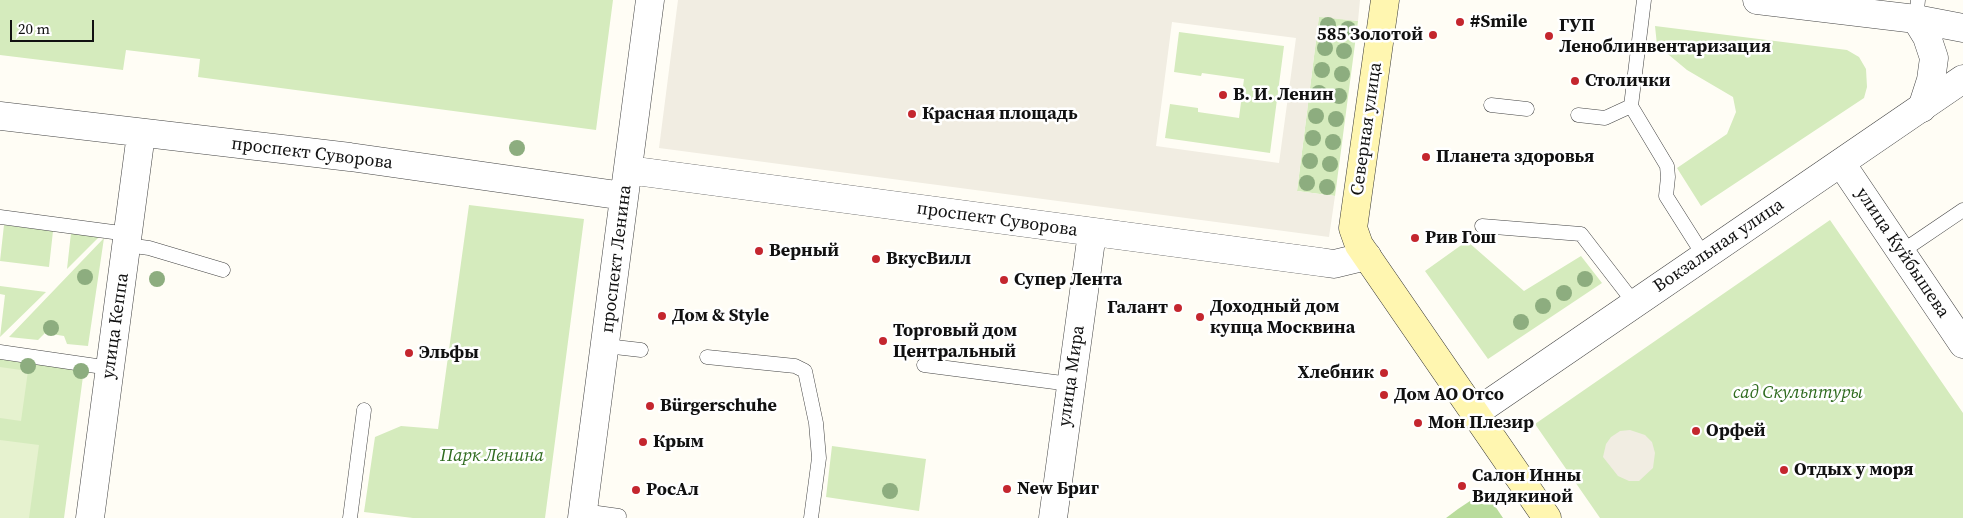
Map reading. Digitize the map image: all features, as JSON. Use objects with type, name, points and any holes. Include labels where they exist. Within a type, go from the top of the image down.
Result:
[{"type":"main road","name":"Северная улица","points":[[1385,0],[1353,228],[1359,245],[1547,518]]},
{"type":"street","name":"проспект Ленина","points":[[583,514],[650,0]]},
{"type":"street","points":[[1757,0],[1917,9],[1963,28]]},
{"type":"street","points":[[1917,9],[1934,58],[1931,80],[1922,108]]},
{"type":"street","name":"Вокзальная улица","points":[[1475,413],[1963,79]]},
{"type":"street","name":"проспект Суворова","points":[[0,116],[350,157],[626,183],[1092,233],[1334,264],[1367,256]]},
{"type":"street","name":"улица Кеппа","points":[[90,518],[141,134]]},
{"type":"street","name":"улица Куйбышева","points":[[1841,163],[1963,344]]},
{"type":"street","name":"улица Мира","points":[[1053,518],[1092,233]]},
{"type":"lane","points":[[1644,0],[1631,106],[1667,166],[1666,196],[1704,256]]},
{"type":"lane","points":[[1491,105],[1527,109]]},
{"type":"lane","points":[[1578,115],[1605,118],[1631,106]]},
{"type":"lane","points":[[1901,252],[1963,210]]},
{"type":"lane","points":[[0,217],[128,239],[149,248],[223,270]]},
{"type":"lane","points":[[1482,226],[1581,234],[1634,304]]},
{"type":"lane","points":[[606,346],[641,350]]},
{"type":"lane","points":[[0,352],[110,368]]},
{"type":"lane","points":[[707,357],[795,366],[806,371],[816,423],[819,458],[811,518]]},
{"type":"lane","points":[[924,365],[1070,384]]},
{"type":"lane","points":[[350,518],[364,410]]},
{"type":"lane","points":[[583,514],[619,516]]},
{"type":"green space","points":[[0,0],[613,0],[596,130],[198,77],[200,59],[126,50],[123,70],[0,55]]},
{"type":"green space","points":[[1319,16],[1358,21],[1335,196],[1297,191]]},
{"type":"green space","points":[[1655,26],[1847,50],[1859,57],[1866,69],[1867,87],[1864,98],[1701,206],[1677,168],[1727,134],[1736,112],[1733,97],[1687,70],[1657,45]]},
{"type":"green space","points":[[1179,32],[1284,46],[1270,153],[1165,138],[1170,104],[1198,108],[1198,112],[1239,118],[1244,79],[1202,73],[1201,76],[1174,72]]},
{"type":"green space","name":"Парк Ленина","points":[[469,205],[584,219],[545,518],[413,518],[364,512],[375,437],[401,426],[438,429]]},
{"type":"green space","name":"сад Скульптуры","points":[[1830,220],[1963,413],[1963,518],[1600,518],[1535,424]]},
{"type":"green space","points":[[4,225],[53,231],[49,267],[0,261]]},
{"type":"green space","points":[[71,233],[100,236],[67,269]]},
{"type":"green space","points":[[104,238],[88,346],[67,344],[64,336],[45,333],[38,340],[9,337]]},
{"type":"green space","points":[[1467,241],[1524,291],[1581,256],[1602,283],[1488,359],[1425,271]]},
{"type":"green space","points":[[0,286],[46,292],[0,337],[5,295],[0,294]]},
{"type":"green space","points":[[0,358],[84,369],[64,518],[0,518]]},
{"type":"green space","points":[[0,367],[28,371],[21,421],[0,418]]},
{"type":"green space","points":[[0,440],[39,445],[29,518],[0,518]]},
{"type":"green space","points":[[832,446],[926,459],[919,511],[826,497]]},
{"type":"green space","points":[[1485,491],[1503,518],[1446,518],[1458,509]]},
{"type":"shaded area","name":"Красная площадь","points":[[678,0],[1360,0],[1358,21],[1319,17],[1297,191],[1335,196],[1329,237],[659,148]],"holes":[[[1172,22],[1296,38],[1279,163],[1156,146]]]},
{"type":"shaded area","points":[[1630,430],[1645,435],[1652,442],[1655,453],[1653,468],[1639,481],[1629,481],[1618,476],[1603,457],[1606,444],[1611,437],[1620,431]]},
{"type":"place","name":"#Smile","points":[[1460,22]]},
{"type":"place","name":"585 Золотой","points":[[1433,35]]},
{"type":"place","name":"ГУП Леноблинвентаризация","points":[[1549,36]]},
{"type":"place","name":"Столички","points":[[1575,81]]},
{"type":"place","name":"В. И. Ленин","points":[[1223,95]]},
{"type":"place","name":"Красная площадь","points":[[912,114]]},
{"type":"place","name":"Планета здоровья","points":[[1426,157]]},
{"type":"place","name":"Рив Гош","points":[[1415,238]]},
{"type":"place","name":"Верный","points":[[759,251]]},
{"type":"place","name":"ВкусВилл","points":[[876,259]]},
{"type":"place","name":"Супер Лента","points":[[1004,280]]},
{"type":"place","name":"Галант","points":[[1178,308]]},
{"type":"place","name":"Дом & Style","points":[[662,316]]},
{"type":"place","name":"Доходный дом купца Москвина","points":[[1200,317]]},
{"type":"place","name":"Торговый дом Центральный","points":[[883,341]]},
{"type":"place","name":"Эльфы","points":[[409,353]]},
{"type":"place","name":"Хлебник","points":[[1384,373]]},
{"type":"place","name":"Дом АО Отсо","points":[[1384,395]]},
{"type":"place","name":"Bürgerschuhe","points":[[650,406]]},
{"type":"place","name":"Мон Плезир","points":[[1418,423]]},
{"type":"place","name":"Орфей","points":[[1696,431]]},
{"type":"place","name":"Крым","points":[[643,442]]},
{"type":"place","name":"Отдых у моря","points":[[1784,470]]},
{"type":"place","name":"Салон Инны Видякиной","points":[[1462,486]]},
{"type":"place","name":"New Бриг","points":[[1007,489]]},
{"type":"place","name":"РосАл","points":[[636,490]]}]
